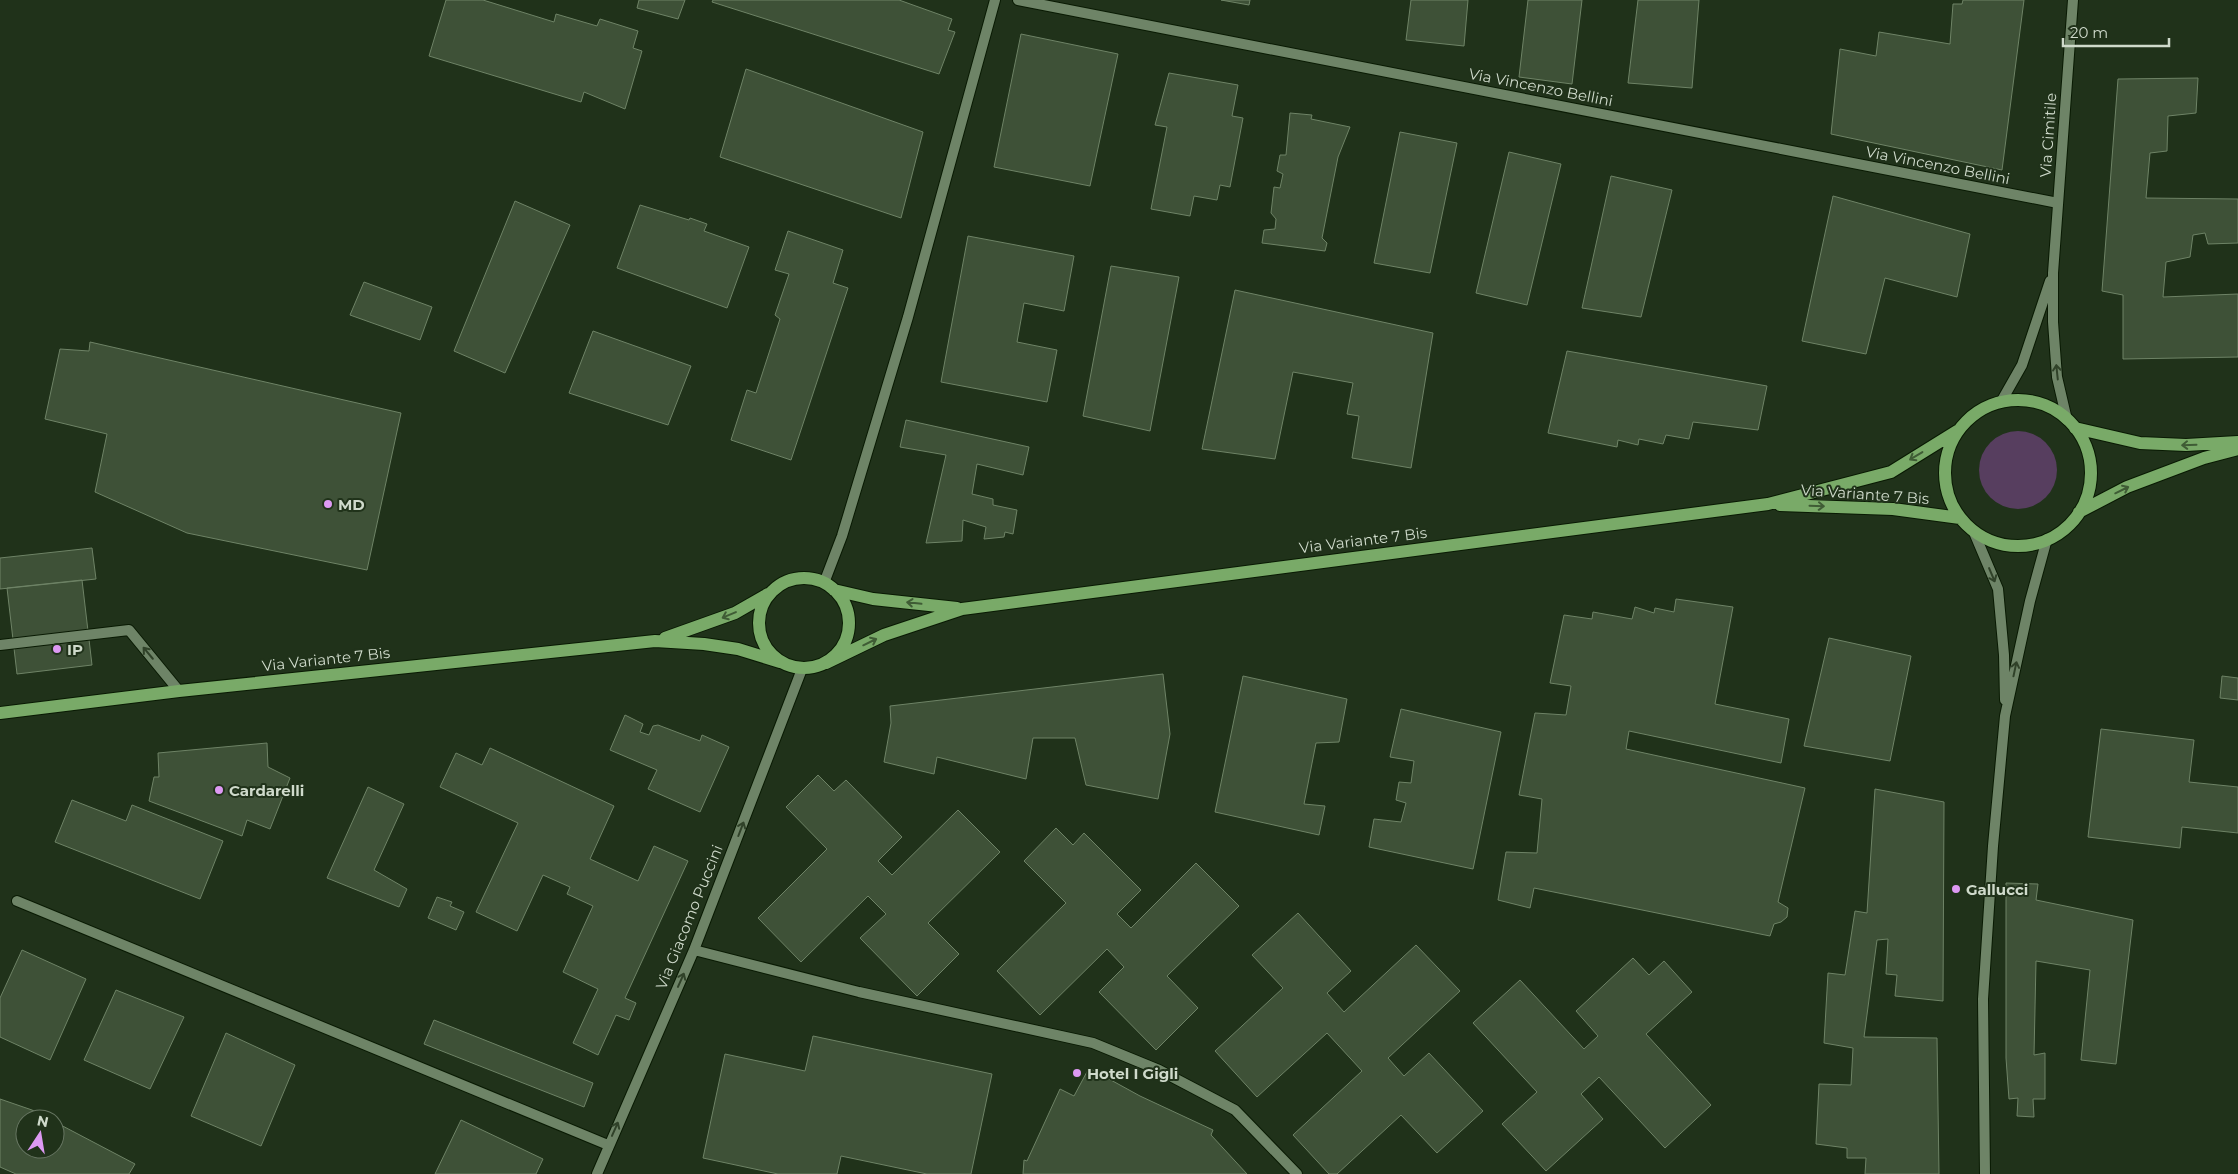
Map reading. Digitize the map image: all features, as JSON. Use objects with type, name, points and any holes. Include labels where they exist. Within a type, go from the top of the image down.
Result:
[{"type":"main road","points":[[2025,400],[2048,406],[2071,424],[2084,443],[2090,461],[2091,478],[2087,496],[2079,512],[2065,528],[2047,539],[2028,544],[2009,545],[1990,540],[1973,530],[1960,518],[1949,497],[1944,475],[1948,452],[1958,431],[1970,418],[1984,407],[2001,402],[2025,400]]},
{"type":"main road","points":[[2071,424],[2140,444],[2186,446],[2238,442]]},
{"type":"main road","name":"Via Variante 7 Bis","points":[[826,663],[884,635],[962,609],[1768,504],[1890,472],[1958,431]]},
{"type":"main road","points":[[2079,512],[2127,487],[2204,458],[2238,449]]},
{"type":"main road","name":"Via Variante 7 Bis","points":[[1768,504],[1893,509],[1960,518]]},
{"type":"main road","points":[[796,579],[811,579],[829,586],[842,598],[847,610],[848,634],[843,646],[826,663],[802,669],[780,662],[762,642],[759,629],[759,615],[763,602],[771,591],[783,583],[796,579]]},
{"type":"main road","name":"Via Variante 7 Bis","points":[[829,586],[873,599],[962,609]]},
{"type":"main road","name":"Via Variante 7 Bis","points":[[656,641],[735,613],[771,591]]},
{"type":"main road","name":"Via Variante 7 Bis","points":[[0,713],[180,691],[656,641],[704,644],[738,649],[780,662]]},
{"type":"street","points":[[829,586],[842,536],[908,317],[995,0]]},
{"type":"street","name":"Via Vincenzo Bellini","points":[[1018,0],[2058,203]]},
{"type":"street","name":"Via Cimitile","points":[[2071,424],[2057,377],[2053,322],[2053,273],[2073,0]]},
{"type":"street","name":"Via Cimitile","points":[[2001,402],[2022,365],[2053,273]]},
{"type":"street","points":[[1973,530],[1998,589],[2004,655],[2005,716],[1993,846],[1983,999],[1985,1174]]},
{"type":"street","points":[[2005,716],[2030,600],[2047,539]]},
{"type":"street","points":[[0,645],[129,630],[180,691]]},
{"type":"street","name":"Via Giacomo Puccini","points":[[597,1174],[694,950],[802,669]]},
{"type":"street","points":[[17,901],[608,1145]]},
{"type":"street","points":[[694,950],[858,992],[1093,1044],[1159,1070],[1235,1110],[1297,1174]]},
{"type":"shaded area","points":[[2018,431],[2033,434],[2046,442],[2054,455],[2057,470],[2054,485],[2046,498],[2033,506],[2018,509],[2003,506],[1990,498],[1982,485],[1979,470],[1982,455],[1990,442],[2003,434]]},
{"type":"building","points":[[446,0],[483,0],[554,22],[556,14],[597,26],[600,19],[638,31],[633,48],[642,51],[625,109],[584,92],[581,102],[429,56]]},
{"type":"building","points":[[639,0],[685,0],[678,19],[637,8]]},
{"type":"building","points":[[713,0],[899,0],[952,19],[948,30],[955,32],[939,74],[712,2]]},
{"type":"building","points":[[1221,0],[1250,0],[1249,5]]},
{"type":"building","points":[[1411,0],[1468,0],[1464,46],[1406,40]]},
{"type":"building","points":[[1528,0],[1582,0],[1572,84],[1519,77]]},
{"type":"building","points":[[1638,0],[1699,0],[1692,88],[1628,83]]},
{"type":"building","points":[[1963,0],[2024,0],[2002,170],[1831,134],[1840,49],[1876,56],[1879,32],[1950,44],[1953,4],[1962,4]]},
{"type":"building","points":[[1021,34],[1118,54],[1090,186],[994,167]]},
{"type":"building","points":[[746,69],[923,132],[901,218],[720,157]]},
{"type":"building","points":[[1169,73],[1238,85],[1232,116],[1243,118],[1230,187],[1220,185],[1217,200],[1194,196],[1190,216],[1151,209],[1167,127],[1155,125]]},
{"type":"building","points":[[2198,78],[2196,113],[2168,116],[2167,151],[2150,153],[2146,198],[2238,199],[2238,243],[2208,244],[2205,233],[2193,235],[2190,257],[2166,262],[2163,297],[2238,294],[2238,357],[2123,359],[2123,295],[2102,291],[2118,79]]},
{"type":"building","points":[[1290,113],[1312,115],[1311,119],[1350,127],[1338,157],[1322,238],[1327,243],[1325,251],[1262,243],[1264,230],[1275,229],[1276,219],[1271,213],[1274,187],[1280,188],[1283,174],[1277,171],[1280,155],[1286,155]]},
{"type":"building","points":[[1400,132],[1457,143],[1430,273],[1374,263]]},
{"type":"building","points":[[1509,152],[1561,164],[1527,305],[1476,293]]},
{"type":"building","points":[[1611,176],[1672,190],[1641,317],[1582,308]]},
{"type":"building","points":[[1833,196],[1970,234],[1957,297],[1885,278],[1866,354],[1802,341]]},
{"type":"building","points":[[515,201],[570,225],[505,373],[454,351]]},
{"type":"building","points":[[640,205],[707,224],[704,231],[749,247],[727,308],[617,268]]},
{"type":"building","points":[[788,231],[843,250],[833,283],[848,288],[791,460],[731,440],[747,390],[756,393],[780,319],[775,315],[789,274],[775,270]]},
{"type":"building","points":[[968,236],[1074,256],[1064,311],[1024,303],[1017,342],[1057,350],[1047,402],[941,382]]},
{"type":"building","points":[[1111,266],[1179,277],[1150,431],[1083,416]]},
{"type":"building","points":[[364,282],[432,307],[420,340],[350,315]]},
{"type":"building","points":[[1235,290],[1433,333],[1411,468],[1352,458],[1359,416],[1347,414],[1353,383],[1293,372],[1275,459],[1202,449]]},
{"type":"building","points":[[593,331],[691,366],[668,425],[569,393]]},
{"type":"building","points":[[90,342],[401,413],[367,570],[187,533],[95,492],[107,434],[45,419],[60,349],[89,351]]},
{"type":"building","points":[[1567,351],[1767,386],[1758,430],[1693,422],[1689,439],[1666,435],[1663,444],[1639,439],[1638,445],[1618,440],[1617,447],[1548,433]]},
{"type":"building","points":[[906,420],[1029,447],[1023,475],[977,464],[972,494],[993,499],[993,505],[1017,510],[1013,534],[1005,532],[1004,537],[984,539],[986,527],[963,520],[962,541],[926,543],[946,455],[900,447]]},
{"type":"building","points":[[92,548],[96,579],[0,589],[0,558]]},
{"type":"building","points":[[82,580],[92,665],[17,674],[7,588]]},
{"type":"building","points":[[1676,599],[1733,607],[1715,704],[1789,719],[1781,763],[1629,731],[1626,749],[1805,788],[1778,902],[1788,908],[1787,917],[1781,922],[1774,924],[1770,936],[1534,888],[1530,908],[1498,900],[1506,852],[1537,853],[1542,799],[1519,795],[1535,713],[1566,715],[1571,686],[1550,683],[1564,615],[1592,619],[1593,612],[1632,619],[1635,607],[1654,613],[1655,608],[1674,612]]},
{"type":"building","points":[[1829,638],[1911,656],[1890,761],[1804,746]]},
{"type":"building","points":[[1163,674],[1170,734],[1158,799],[1086,785],[1075,738],[1033,738],[1026,779],[937,757],[934,774],[884,762],[891,723],[890,706]]},
{"type":"building","points":[[1243,676],[1347,699],[1339,742],[1316,743],[1304,804],[1325,806],[1319,835],[1215,812]]},
{"type":"building","points":[[2222,676],[2238,678],[2238,700],[2220,698]]},
{"type":"building","points":[[1401,709],[1501,732],[1473,869],[1369,847],[1374,819],[1401,822],[1406,803],[1396,800],[1399,782],[1411,783],[1414,761],[1390,757]]},
{"type":"building","points":[[625,715],[643,724],[640,732],[649,735],[653,726],[658,725],[700,741],[702,735],[729,747],[700,812],[648,789],[657,770],[610,750]]},
{"type":"building","points":[[2101,729],[2194,740],[2189,782],[2238,787],[2238,833],[2182,827],[2180,848],[2088,837]]},
{"type":"building","name":"Cardarelli","points":[[267,743],[268,767],[290,778],[270,829],[247,820],[242,836],[149,801],[154,777],[159,777],[158,753]]},
{"type":"building","points":[[490,748],[614,806],[590,859],[638,881],[654,846],[688,861],[625,998],[636,1003],[629,1020],[616,1015],[598,1055],[573,1043],[598,989],[563,972],[593,906],[567,894],[570,887],[543,875],[517,931],[476,912],[518,823],[440,787],[456,753],[482,765]]},
{"type":"building","points":[[818,775],[834,791],[846,780],[902,837],[878,861],[892,875],[958,810],[1000,852],[928,923],[959,954],[917,996],[860,938],[886,914],[868,896],[801,962],[758,918],[827,849],[786,807]]},
{"type":"building","points":[[368,787],[404,804],[374,870],[407,889],[399,907],[327,878]]},
{"type":"building","points":[[1875,789],[1944,802],[1943,1001],[1895,996],[1897,975],[1886,974],[1888,939],[1877,940],[1864,1037],[1937,1038],[1939,1174],[1865,1174],[1866,1158],[1847,1158],[1847,1148],[1816,1144],[1819,1084],[1851,1085],[1853,1048],[1824,1043],[1828,973],[1845,975],[1855,911],[1867,913]]},
{"type":"building","points":[[72,800],[126,821],[132,805],[223,841],[200,899],[55,842]]},
{"type":"building","points":[[1056,828],[1073,845],[1084,833],[1141,890],[1117,914],[1131,928],[1196,863],[1239,906],[1167,976],[1198,1008],[1156,1050],[1099,992],[1124,967],[1107,949],[1040,1015],[997,971],[1066,903],[1024,861]]},
{"type":"building","points":[[2006,883],[2038,884],[2036,900],[2133,920],[2116,1064],[2081,1060],[2090,970],[2036,961],[2034,1055],[2045,1053],[2045,1099],[2033,1099],[2034,1117],[2017,1116],[2018,1098],[2009,1099],[2006,1058]]},
{"type":"building","points":[[437,897],[452,902],[450,906],[464,912],[456,930],[428,918]]},
{"type":"building","points":[[1298,913],[1351,971],[1327,993],[1344,1012],[1416,945],[1460,991],[1388,1058],[1404,1076],[1429,1053],[1483,1111],[1437,1153],[1401,1115],[1337,1174],[1329,1174],[1293,1135],[1362,1071],[1327,1033],[1257,1097],[1215,1051],[1283,988],[1252,955]]},
{"type":"building","points":[[22,950],[86,979],[50,1060],[0,1037],[0,998]]},
{"type":"building","points":[[1633,958],[1649,975],[1664,961],[1692,992],[1646,1034],[1711,1105],[1665,1148],[1599,1077],[1581,1094],[1603,1119],[1546,1171],[1502,1124],[1537,1092],[1473,1023],[1520,980],[1584,1049],[1598,1036],[1576,1011]]},
{"type":"building","points":[[116,990],[184,1017],[150,1089],[84,1060]]},
{"type":"building","points":[[434,1020],[593,1083],[584,1107],[424,1044]]},
{"type":"building","points":[[226,1033],[295,1065],[261,1146],[191,1116]]},
{"type":"building","points":[[813,1036],[992,1074],[971,1174],[927,1174],[841,1156],[837,1174],[778,1174],[703,1158],[725,1054],[805,1071]]},
{"type":"building","points":[[1089,1068],[1140,1096],[1213,1130],[1211,1135],[1247,1174],[1023,1174],[1024,1160],[1027,1161],[1060,1089],[1074,1096]]},
{"type":"building","points":[[0,1099],[29,1109],[15,1109],[15,1159],[65,1159],[65,1127],[135,1164],[129,1174],[16,1174],[0,1167]]},
{"type":"building","points":[[461,1120],[543,1159],[536,1174],[435,1174]]},
{"type":"place","name":"MD","points":[[328,504]]},
{"type":"place","name":"IP","points":[[57,649]]},
{"type":"place","name":"Cardarelli","points":[[219,790]]},
{"type":"place","name":"Gallucci","points":[[1956,889]]},
{"type":"place","name":"Hotel I Gigli","points":[[1077,1073]]}]
